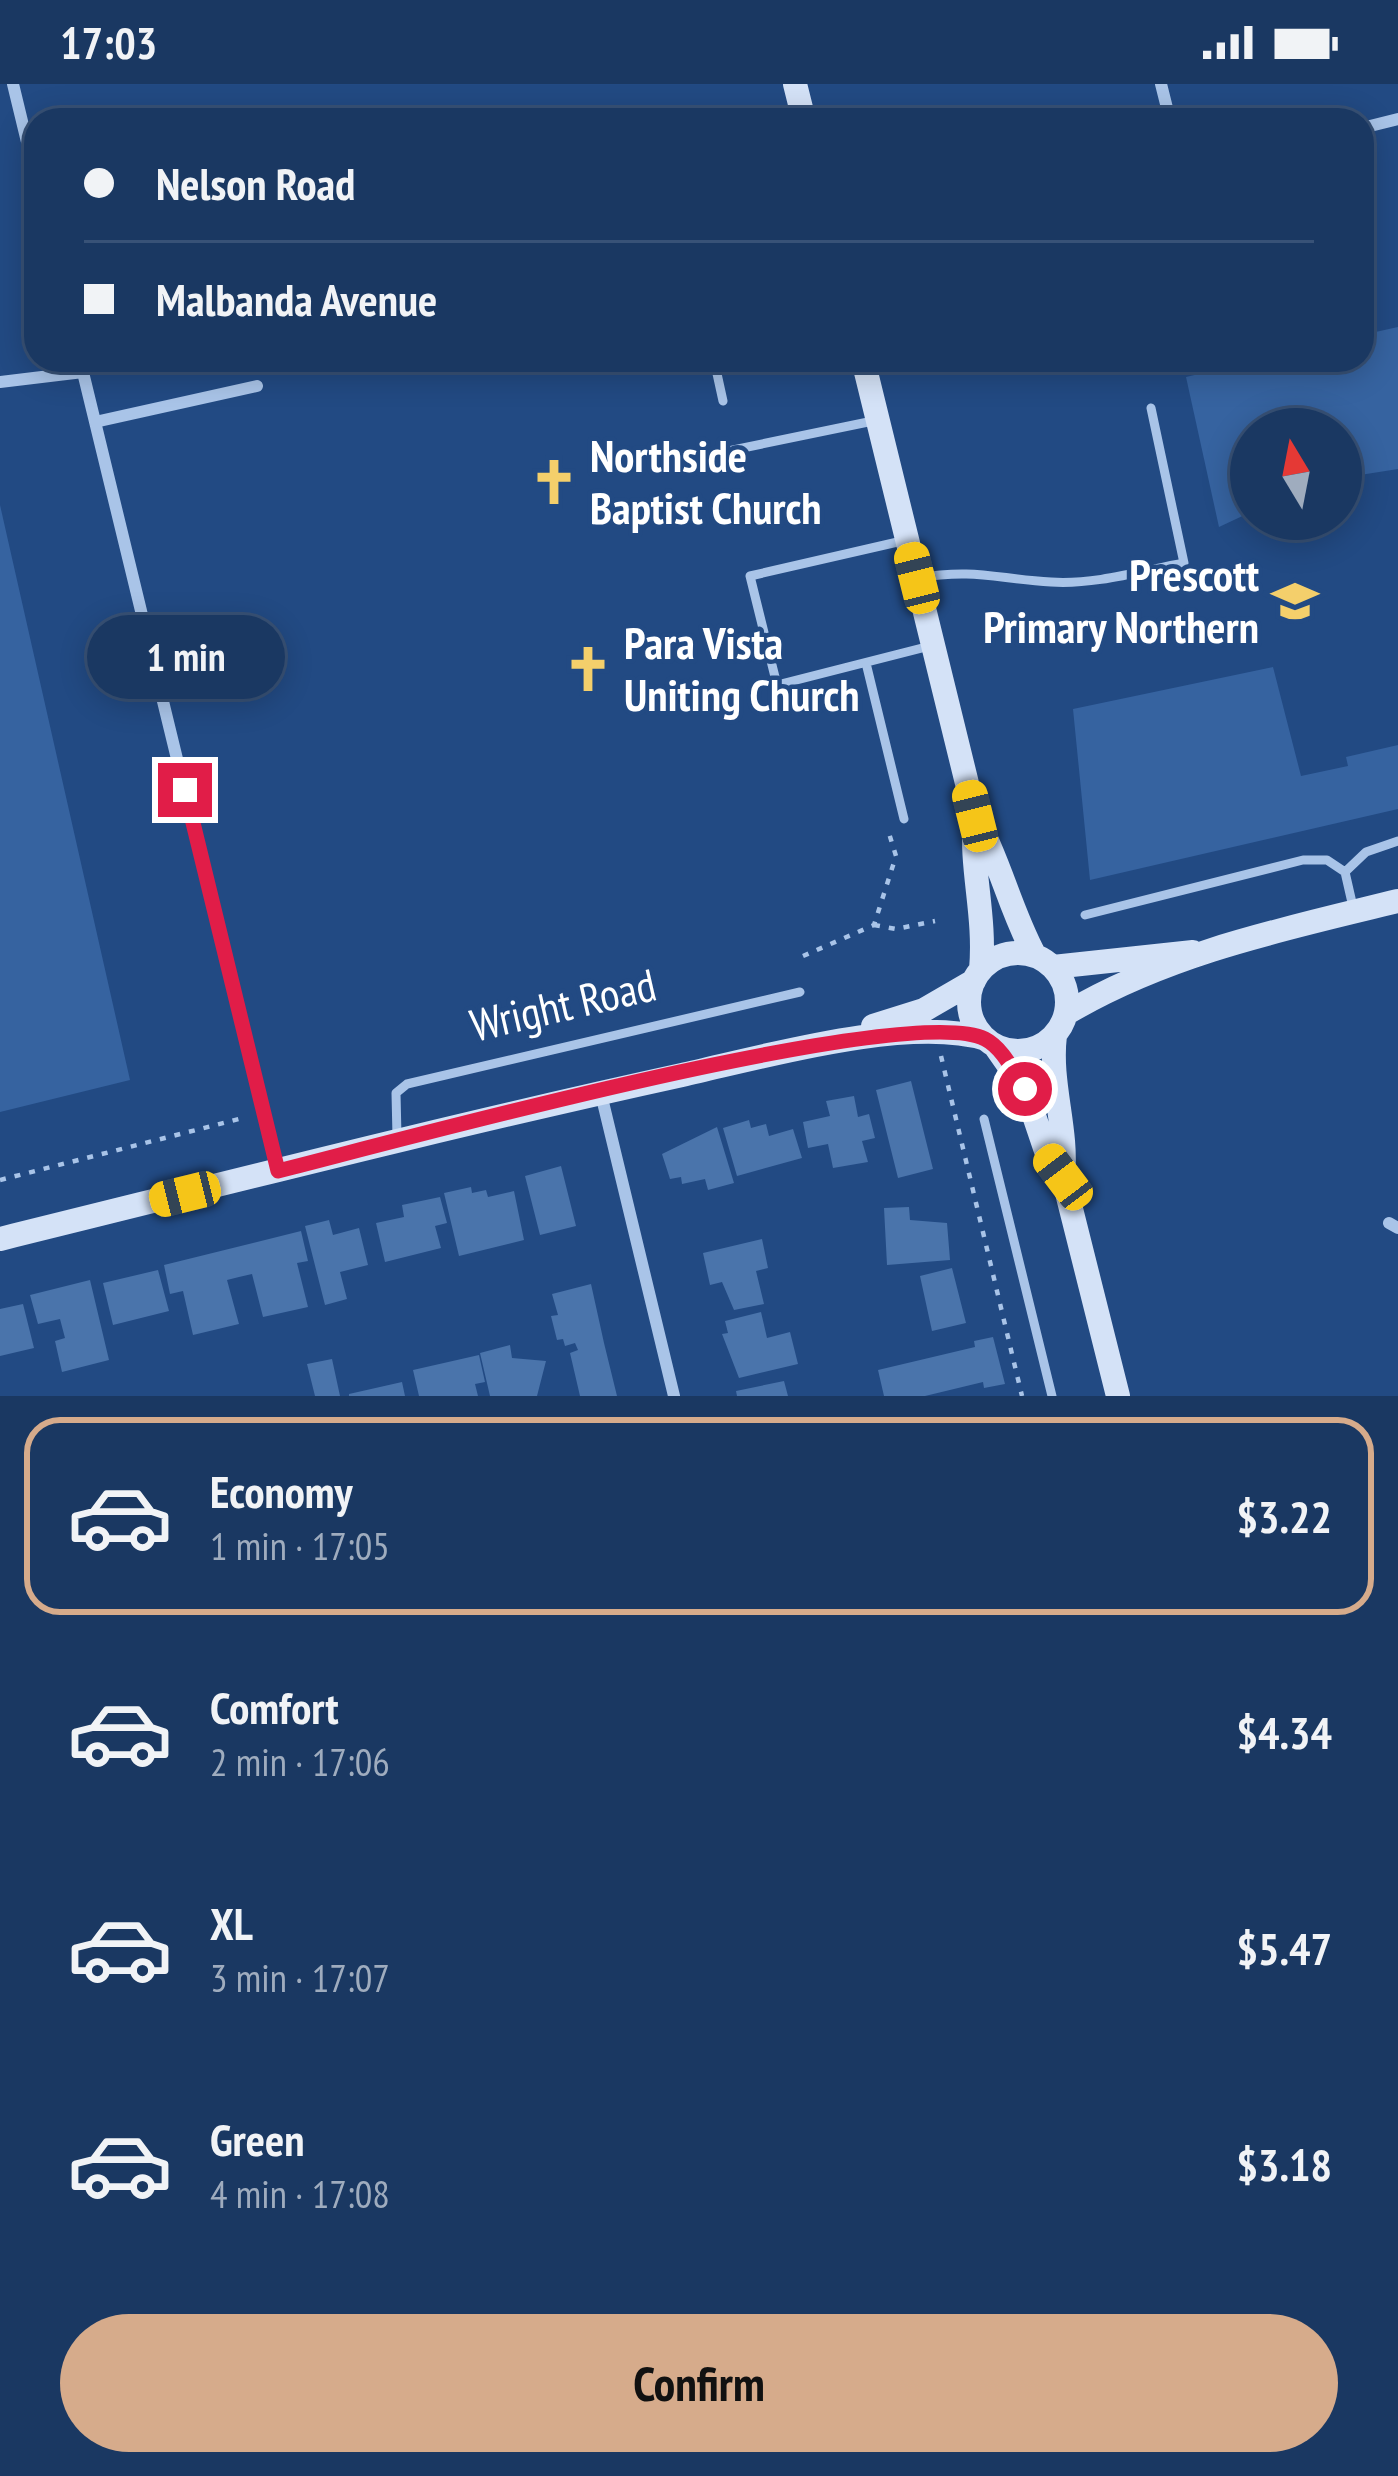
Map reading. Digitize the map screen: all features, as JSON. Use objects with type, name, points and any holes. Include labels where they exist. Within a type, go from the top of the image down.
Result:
[{"type":"main road","points":[[866,372],[975,816],[1009,906],[1067,992],[1053,1082],[1065,1144],[1063,1177],[1118,1396]]},
{"type":"main road","points":[[975,816],[972,847],[983,901],[970,1012],[1025,1089],[1048,1157],[1063,1177]]},
{"type":"main road","points":[[991,1042],[1027,1050],[1104,991],[1199,952],[1398,901]]},
{"type":"main road","points":[[977,976],[1001,956],[1044,961],[1199,952]]},
{"type":"main road","name":"Wright Road","points":[[0,1239],[600,1093],[850,1038],[924,1010],[977,976]]},
{"type":"main road","name":"Wright Road","points":[[850,1038],[946,1032],[991,1042]]},
{"type":"street","points":[[13,84],[24,129]]},
{"type":"street","points":[[0,382],[51,372]]},
{"type":"street","points":[[83,372],[278,1171]]},
{"type":"street","points":[[95,422],[257,386]]},
{"type":"street","points":[[600,1093],[674,1396]]},
{"type":"lane","points":[[717,372],[723,401]]},
{"type":"lane","points":[[917,578],[986,571],[1049,582],[1082,581],[1184,563],[1151,408]]},
{"type":"lane","points":[[698,457],[878,419]]},
{"type":"lane","points":[[908,540],[750,576],[777,686],[933,646]]},
{"type":"lane","points":[[866,663],[904,819]]},
{"type":"lane","points":[[1345,872],[1366,852],[1398,841]]},
{"type":"lane","points":[[1084,915],[1303,860],[1327,860],[1345,872],[1354,912]]},
{"type":"lane","name":"Wright Road","points":[[398,1142],[396,1093],[407,1084],[800,992]]},
{"type":"lane","points":[[983,1119],[1052,1396]]},
{"type":"path","points":[[874,925],[896,856],[886,824]]},
{"type":"path","points":[[803,956],[874,925],[896,928],[935,921]]},
{"type":"path","points":[[959,1059],[940,1052],[1022,1396]]},
{"type":"path","points":[[0,1180],[249,1116]]},
{"type":"shaded area","points":[[1398,327],[1398,469],[1362,475],[1362,408],[1230,408],[1230,522],[1219,527],[1186,377],[1207,372],[1374,372],[1374,332]]},
{"type":"shaded area","points":[[0,505],[130,1080],[0,1112]]},
{"type":"shaded area","points":[[1273,667],[1301,776],[1348,766],[1346,757],[1398,745],[1398,809],[1090,880],[1073,709]]},
{"type":"building","points":[[911,1081],[933,1169],[898,1178],[876,1090]]},
{"type":"building","points":[[854,1096],[858,1117],[869,1114],[875,1138],[862,1141],[868,1162],[833,1168],[828,1144],[808,1148],[803,1122],[830,1116],[826,1101]]},
{"type":"building","points":[[749,1120],[751,1128],[766,1124],[769,1136],[793,1129],[802,1158],[737,1176],[723,1128]]},
{"type":"building","points":[[717,1127],[734,1183],[708,1190],[705,1179],[682,1184],[681,1177],[670,1179],[662,1154]]},
{"type":"building","points":[[561,1166],[576,1226],[540,1235],[525,1176]]},
{"type":"building","points":[[471,1187],[472,1193],[486,1190],[488,1197],[514,1191],[524,1240],[459,1256],[444,1193]]},
{"type":"building","points":[[440,1197],[447,1223],[435,1226],[441,1248],[385,1262],[376,1223],[404,1217],[402,1205]]},
{"type":"building","points":[[909,1207],[910,1220],[947,1223],[950,1260],[887,1265],[884,1208]]},
{"type":"building","points":[[329,1220],[333,1235],[359,1228],[368,1265],[340,1272],[347,1299],[325,1305],[305,1226]]},
{"type":"building","points":[[301,1231],[308,1261],[297,1263],[308,1307],[263,1317],[252,1274],[239,1277],[227,1280],[239,1324],[193,1335],[183,1291],[170,1294],[164,1265]]},
{"type":"building","points":[[762,1239],[768,1268],[756,1271],[764,1304],[734,1310],[722,1282],[710,1285],[703,1253]]},
{"type":"building","points":[[952,1268],[966,1323],[932,1331],[920,1276]]},
{"type":"building","points":[[158,1270],[169,1311],[113,1325],[103,1283]]},
{"type":"building","points":[[90,1280],[109,1360],[62,1372],[55,1341],[65,1338],[60,1319],[38,1324],[30,1295]]},
{"type":"building","points":[[591,1284],[617,1396],[580,1396],[570,1353],[578,1350],[575,1343],[565,1346],[563,1339],[557,1340],[551,1316],[558,1315],[552,1294]]},
{"type":"building","points":[[23,1304],[34,1348],[0,1356],[0,1309]]},
{"type":"building","points":[[761,1312],[767,1338],[790,1332],[798,1364],[739,1378],[722,1334],[728,1333],[725,1321]]},
{"type":"building","points":[[993,1337],[1005,1384],[984,1388],[983,1382],[925,1396],[884,1396],[878,1370],[975,1347],[974,1341]]},
{"type":"building","points":[[510,1345],[512,1358],[546,1361],[537,1396],[490,1396],[480,1353]]},
{"type":"building","points":[[479,1355],[485,1382],[475,1384],[478,1396],[419,1396],[413,1370]]},
{"type":"building","points":[[332,1359],[340,1396],[315,1396],[307,1364]]},
{"type":"building","points":[[784,1381],[788,1396],[737,1396],[736,1391]]},
{"type":"building","points":[[402,1382],[405,1396],[349,1396],[349,1394]]},
{"type":"place","name":"Northside Baptist Church","points":[[554,482]]},
{"type":"place","name":"Prescott Primary Northern","points":[[1295,601]]},
{"type":"place","name":"Para Vista Uniting Church","points":[[588,669]]},
{"type":"route","points":[[185,790],[278,1171],[850,1038],[970,1034],[995,1046],[1025,1089]]}]
